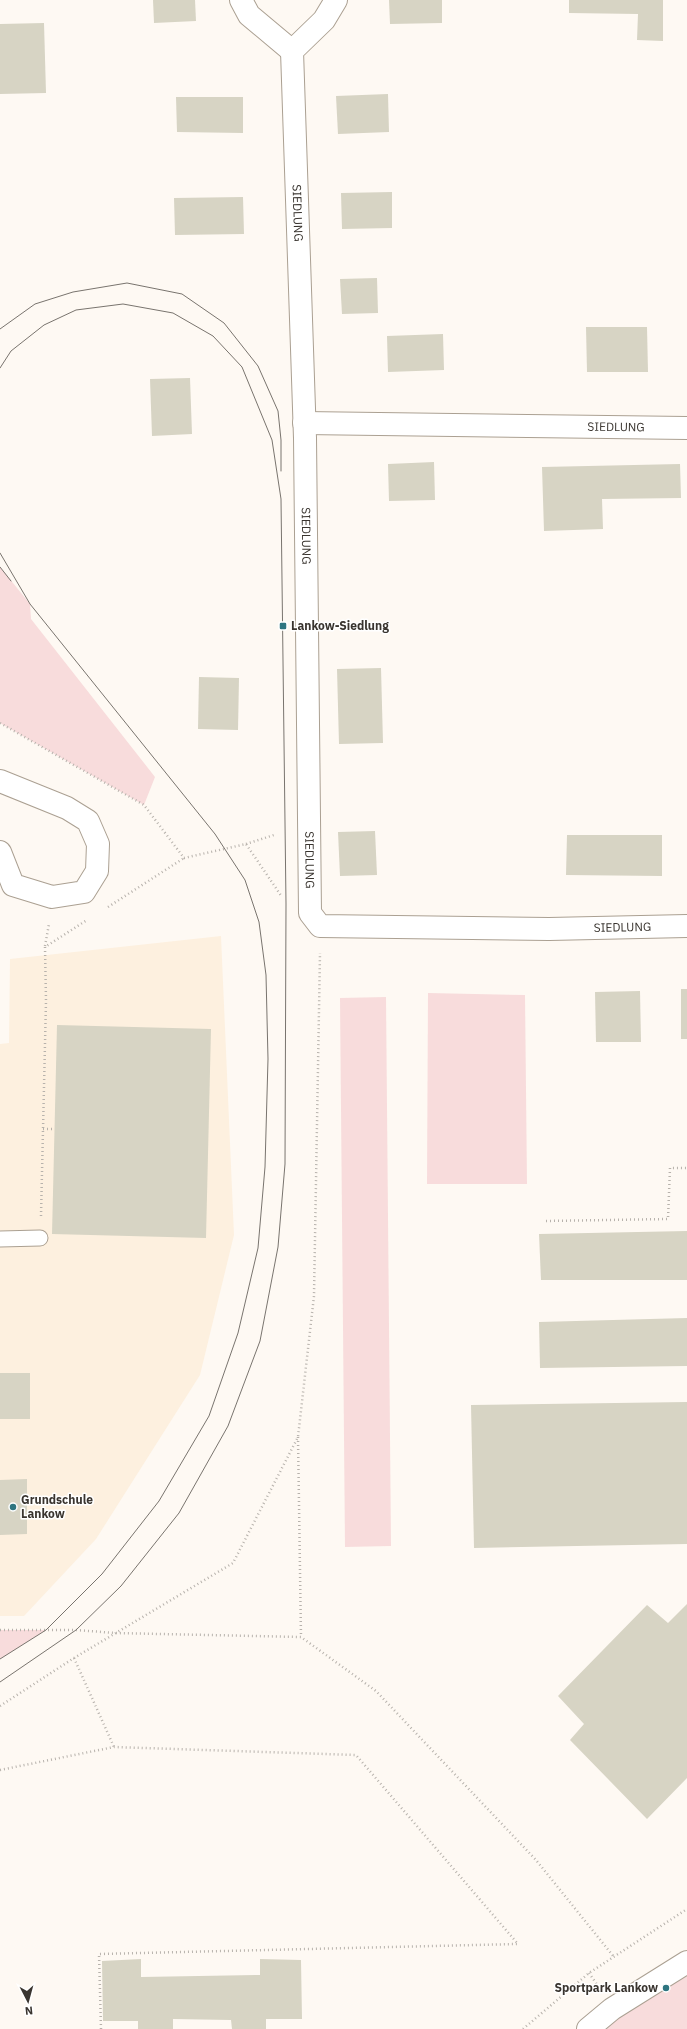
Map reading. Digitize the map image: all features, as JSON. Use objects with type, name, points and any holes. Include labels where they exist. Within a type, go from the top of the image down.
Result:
[{"type":"street","points":[[241,0],[249,15],[292,51],[324,20],[336,0]]},
{"type":"street","name":"SIEDLUNG","points":[[292,51],[304,423],[310,912],[320,926],[549,930],[687,926]]},
{"type":"street","name":"SIEDLUNG","points":[[304,423],[687,428]]},
{"type":"street","points":[[0,793],[0,781],[67,808],[88,820],[98,844],[96,872],[84,892],[52,897],[13,885],[0,852]]},
{"type":"street","points":[[588,2029],[612,2009],[687,1962]]},
{"type":"lane","points":[[0,1239],[40,1238]]},
{"type":"path","points":[[0,723],[144,805],[184,858]]},
{"type":"path","points":[[104,909],[184,858],[246,844],[274,835]]},
{"type":"path","points":[[246,844],[282,898]]},
{"type":"path","points":[[40,1238],[45,947],[91,917]]},
{"type":"path","points":[[301,1637],[298,1437],[314,1296],[320,926]]},
{"type":"path","points":[[43,1129],[54,1129]]},
{"type":"path","points":[[546,1221],[668,1219],[670,1168],[687,1168]]},
{"type":"path","points":[[0,1706],[74,1658],[233,1563],[298,1437]]},
{"type":"path","points":[[0,1630],[76,1630],[115,1633],[301,1637],[376,1692],[536,1860],[614,1957]]},
{"type":"path","points":[[74,1658],[114,1747]]},
{"type":"path","points":[[0,1770],[114,1747],[356,1754],[518,1944],[99,1954],[100,2029]]},
{"type":"path","points":[[523,2029],[589,1973],[687,1909]]},
{"type":"shaded area","points":[[0,567],[30,604],[31,619],[155,777],[144,805],[0,723]]},
{"type":"shaded area","points":[[221,936],[234,1235],[200,1375],[96,1539],[24,1616],[0,1616],[0,1044],[9,1043],[10,959]]},
{"type":"shaded area","points":[[428,993],[525,995],[527,1184],[427,1184]]},
{"type":"shaded area","points":[[386,997],[391,1546],[345,1547],[340,998]]},
{"type":"shaded area","points":[[0,1630],[46,1630],[0,1659]]},
{"type":"shaded area","name":"Sportpark Lankow","points":[[687,1962],[687,2029],[588,2029]]},
{"type":"building","points":[[153,0],[195,0],[196,21],[154,23]]},
{"type":"building","points":[[389,0],[442,0],[442,23],[390,24]]},
{"type":"building","points":[[569,0],[663,0],[663,41],[637,40],[638,14],[569,13]]},
{"type":"building","points":[[44,23],[46,93],[0,94],[0,24]]},
{"type":"building","points":[[388,94],[389,132],[338,134],[336,96]]},
{"type":"building","points":[[176,97],[243,97],[243,133],[177,132]]},
{"type":"building","points":[[392,192],[392,228],[342,229],[341,193]]},
{"type":"building","points":[[243,197],[244,234],[175,235],[174,198]]},
{"type":"building","points":[[377,278],[378,313],[342,314],[340,279]]},
{"type":"building","points":[[586,327],[647,327],[648,372],[587,372]]},
{"type":"building","points":[[443,334],[444,370],[388,372],[387,336]]},
{"type":"building","points":[[190,378],[192,434],[152,436],[150,379]]},
{"type":"building","points":[[434,462],[435,500],[389,501],[388,464]]},
{"type":"building","points":[[680,464],[681,498],[602,499],[603,529],[544,531],[542,467]]},
{"type":"building","points":[[381,668],[383,743],[339,744],[337,669]]},
{"type":"building","points":[[199,677],[239,678],[238,730],[198,729]]},
{"type":"building","points":[[375,831],[377,875],[340,876],[338,832]]},
{"type":"building","points":[[567,835],[662,835],[662,876],[566,875]]},
{"type":"building","points":[[681,989],[687,989],[687,1039],[681,1039]]},
{"type":"building","points":[[640,991],[641,1042],[596,1042],[595,992]]},
{"type":"building","points":[[57,1025],[211,1029],[206,1238],[52,1234]]},
{"type":"building","points":[[687,1231],[687,1280],[541,1280],[539,1234]]},
{"type":"building","points":[[687,1318],[687,1366],[540,1368],[539,1322]]},
{"type":"building","points":[[0,1373],[30,1373],[30,1419],[0,1419]]},
{"type":"building","points":[[687,1402],[687,1544],[474,1548],[471,1405]]},
{"type":"building","name":"Grundschule Lankow","points":[[27,1479],[27,1534],[0,1535],[0,1480]]},
{"type":"building","points":[[687,1604],[687,1778],[647,1819],[570,1740],[584,1724],[558,1696],[647,1605],[668,1623]]},
{"type":"building","points":[[141,1959],[141,1977],[260,1975],[260,1959],[301,1960],[302,2019],[266,2019],[266,2029],[232,2029],[231,2020],[173,2019],[173,2029],[138,2029],[138,2021],[103,2021],[102,1961]]},
{"type":"tram line","points":[[0,329],[35,304],[73,292],[127,283],[182,294],[224,323],[258,366],[278,411],[281,440],[281,471]]},
{"type":"tram line","points":[[0,368],[11,351],[44,325],[76,310],[123,304],[173,313],[213,336],[242,367],[272,440],[281,499],[286,904],[285,1164],[278,1247],[260,1341],[228,1426],[179,1513],[121,1586],[76,1630],[0,1682]]},
{"type":"tram line","points":[[0,553],[30,604],[215,834],[245,880],[259,922],[266,975],[268,1059],[265,1167],[258,1248],[238,1333],[209,1416],[159,1501],[102,1574],[46,1630],[0,1659]]},
{"type":"tram line","points":[[0,567],[11,581]]},
{"type":"place","name":"Lankow-Siedlung","points":[[283,626]]},
{"type":"place","name":"Grundschule Lankow","points":[[13,1507]]},
{"type":"place","name":"Sportpark Lankow","points":[[666,1988]]}]
